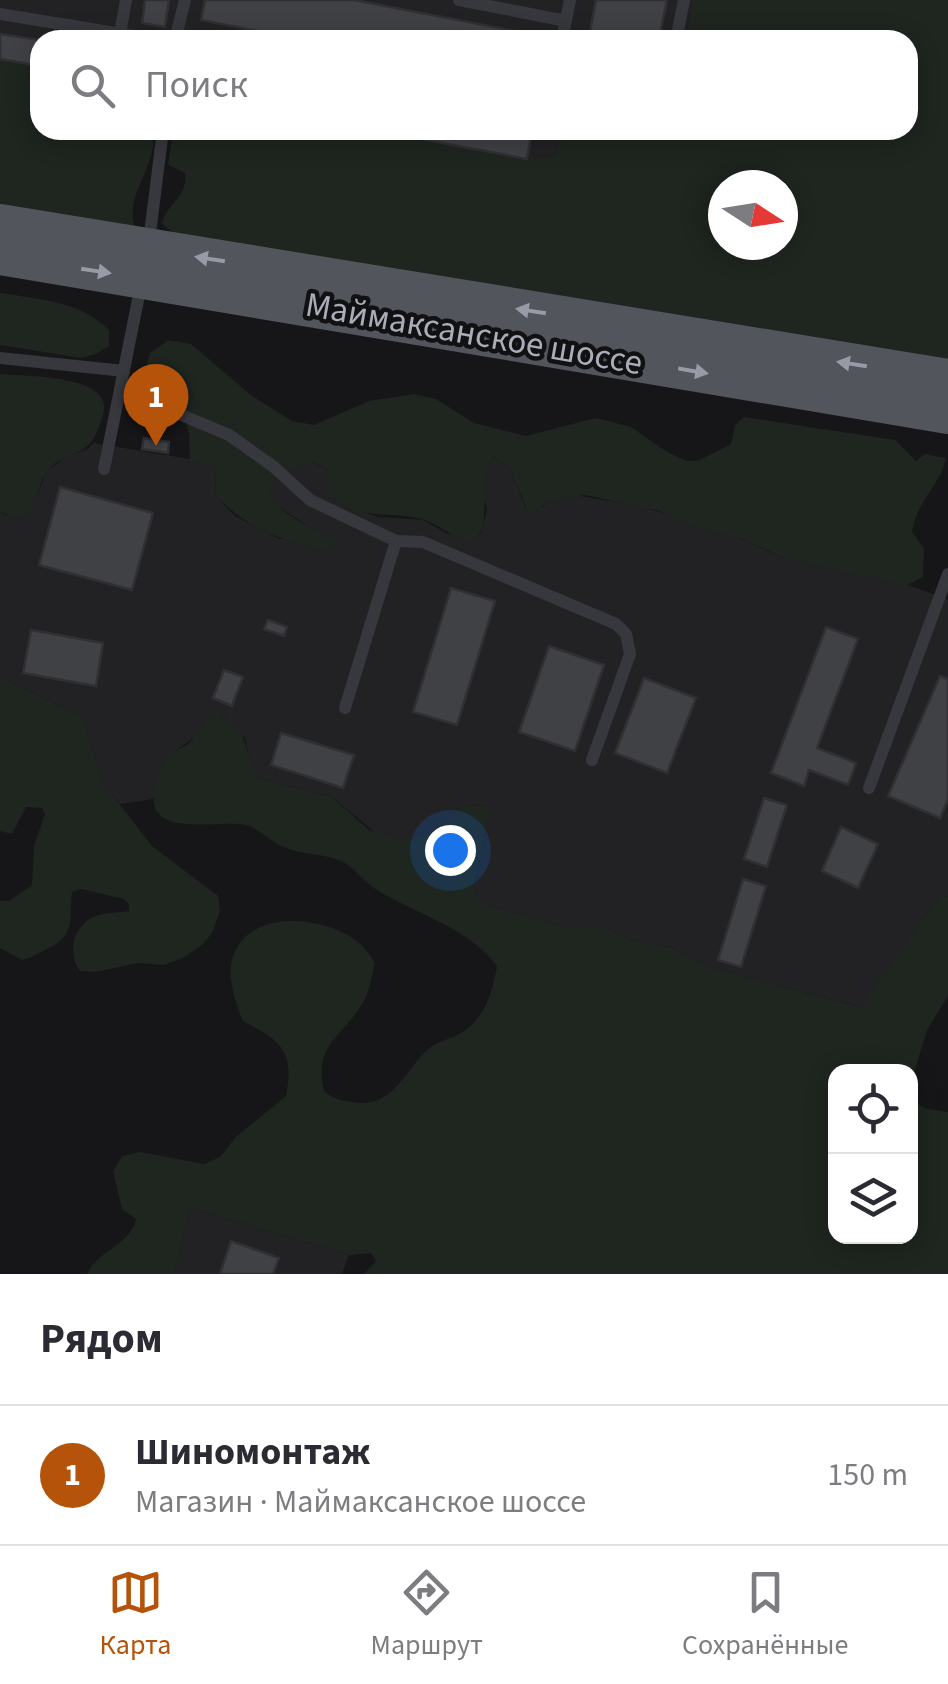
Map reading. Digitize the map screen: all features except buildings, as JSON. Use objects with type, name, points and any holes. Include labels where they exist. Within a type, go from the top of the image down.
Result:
[{"type":"main road","name":"Маймаксанское шоссе","points":[[0,224],[145,264],[948,414]]},
{"type":"main road","name":"Маймаксанское шоссе","points":[[0,256],[145,264],[948,380]]},
{"type":"lane","points":[[121,30],[126,0]]},
{"type":"lane","points":[[178,30],[185,0]]},
{"type":"lane","points":[[459,0],[566,20]]},
{"type":"lane","points":[[564,30],[570,0]]},
{"type":"lane","points":[[678,30],[684,0]]},
{"type":"lane","points":[[0,14],[96,30]]},
{"type":"lane","points":[[104,469],[145,264],[163,140]]},
{"type":"lane","points":[[0,358],[124,371]]},
{"type":"lane","points":[[120,389],[229,435],[274,467],[310,500],[396,542],[423,542],[616,624],[626,634],[630,654],[592,760]]},
{"type":"lane","points":[[345,708],[396,542]]},
{"type":"lane","points":[[868,788],[948,574]]},
{"type":"shaded area","points":[[0,0],[693,0],[687,30],[30,30],[30,45],[0,59]]},
{"type":"shaded area","points":[[693,0],[948,0],[948,361],[255,249],[180,235],[162,223],[185,181],[185,173],[168,165],[172,140],[427,140],[527,159],[556,154],[559,140],[918,140],[918,30],[687,30]]},
{"type":"shaded area","points":[[0,58],[30,63],[30,140],[153,140],[134,203],[135,228],[0,206]]},
{"type":"shaded area","points":[[427,140],[559,140],[556,154],[527,159]]},
{"type":"shaded area","points":[[0,293],[58,303],[86,313],[109,330],[109,346],[81,358],[0,345]]},
{"type":"shaded area","points":[[169,340],[191,344],[252,396],[292,421],[314,425],[369,401],[414,394],[436,399],[474,423],[526,436],[596,418],[631,427],[687,461],[700,460],[731,444],[735,425],[744,417],[895,440],[916,461],[925,454],[946,458],[912,532],[924,548],[923,577],[907,585],[788,560],[743,539],[676,521],[660,511],[585,495],[549,501],[530,516],[509,467],[493,456],[485,478],[483,521],[475,542],[424,520],[349,508],[327,492],[328,470],[313,462],[288,468],[275,479],[268,495],[291,516],[337,540],[334,548],[326,549],[290,541],[266,532],[234,512],[215,495],[216,473],[210,466],[190,461],[186,423],[147,364],[150,353]]},
{"type":"shaded area","points":[[0,374],[86,386],[97,392],[104,404],[100,424],[89,445],[52,466],[28,512],[20,516],[0,512]]},
{"type":"shaded area","points":[[94,443],[202,461],[216,473],[215,495],[235,516],[280,539],[317,532],[274,504],[267,495],[275,479],[288,467],[312,462],[328,470],[333,499],[351,508],[378,517],[423,520],[448,534],[480,535],[487,509],[482,490],[485,471],[493,456],[509,467],[526,508],[543,507],[548,501],[574,495],[641,506],[742,539],[788,560],[835,569],[845,563],[948,599],[948,897],[940,894],[862,1007],[704,966],[670,947],[632,940],[605,928],[569,928],[484,904],[474,888],[491,805],[462,806],[431,834],[405,840],[377,834],[332,797],[259,778],[251,769],[245,738],[224,717],[176,750],[165,764],[153,799],[120,804],[105,791],[83,716],[0,678],[0,512],[6,515],[33,504],[47,471]]},
{"type":"shaded area","points":[[0,678],[83,716],[105,791],[110,792],[152,846],[218,896],[220,911],[212,933],[202,945],[164,965],[137,963],[97,972],[80,971],[73,947],[82,925],[100,915],[129,911],[124,899],[81,889],[72,892],[70,924],[59,942],[22,960],[0,948],[0,901],[9,901],[32,885],[34,846],[45,814],[42,808],[26,807],[12,834],[0,831]]},
{"type":"shaded area","points":[[214,715],[235,725],[259,778],[332,797],[369,830],[405,840],[438,830],[462,806],[491,805],[474,888],[484,904],[569,928],[605,928],[632,940],[670,947],[705,966],[861,1007],[940,894],[948,897],[948,996],[927,1030],[917,1064],[828,1064],[828,1244],[918,1244],[918,1104],[948,1112],[948,1274],[364,1274],[376,1261],[371,1253],[349,1255],[191,1208],[174,1274],[87,1274],[99,1258],[128,1235],[136,1219],[122,1209],[113,1171],[122,1156],[140,1152],[204,1164],[220,1157],[236,1137],[286,1096],[288,1068],[282,1049],[243,1021],[233,991],[232,960],[240,943],[252,932],[285,921],[322,925],[354,939],[375,962],[364,1001],[326,1052],[323,1063],[324,1091],[348,1101],[367,1103],[390,1093],[432,1046],[469,1027],[486,1004],[497,966],[470,940],[374,888],[343,862],[286,848],[246,825],[186,824],[164,818],[155,806],[159,774],[171,753],[189,743]]},
{"type":"shaded area","points":[[191,1208],[349,1255],[342,1274],[174,1274]]},
{"type":"place","name":"Шиномонтаж","points":[[156,446]]}]
